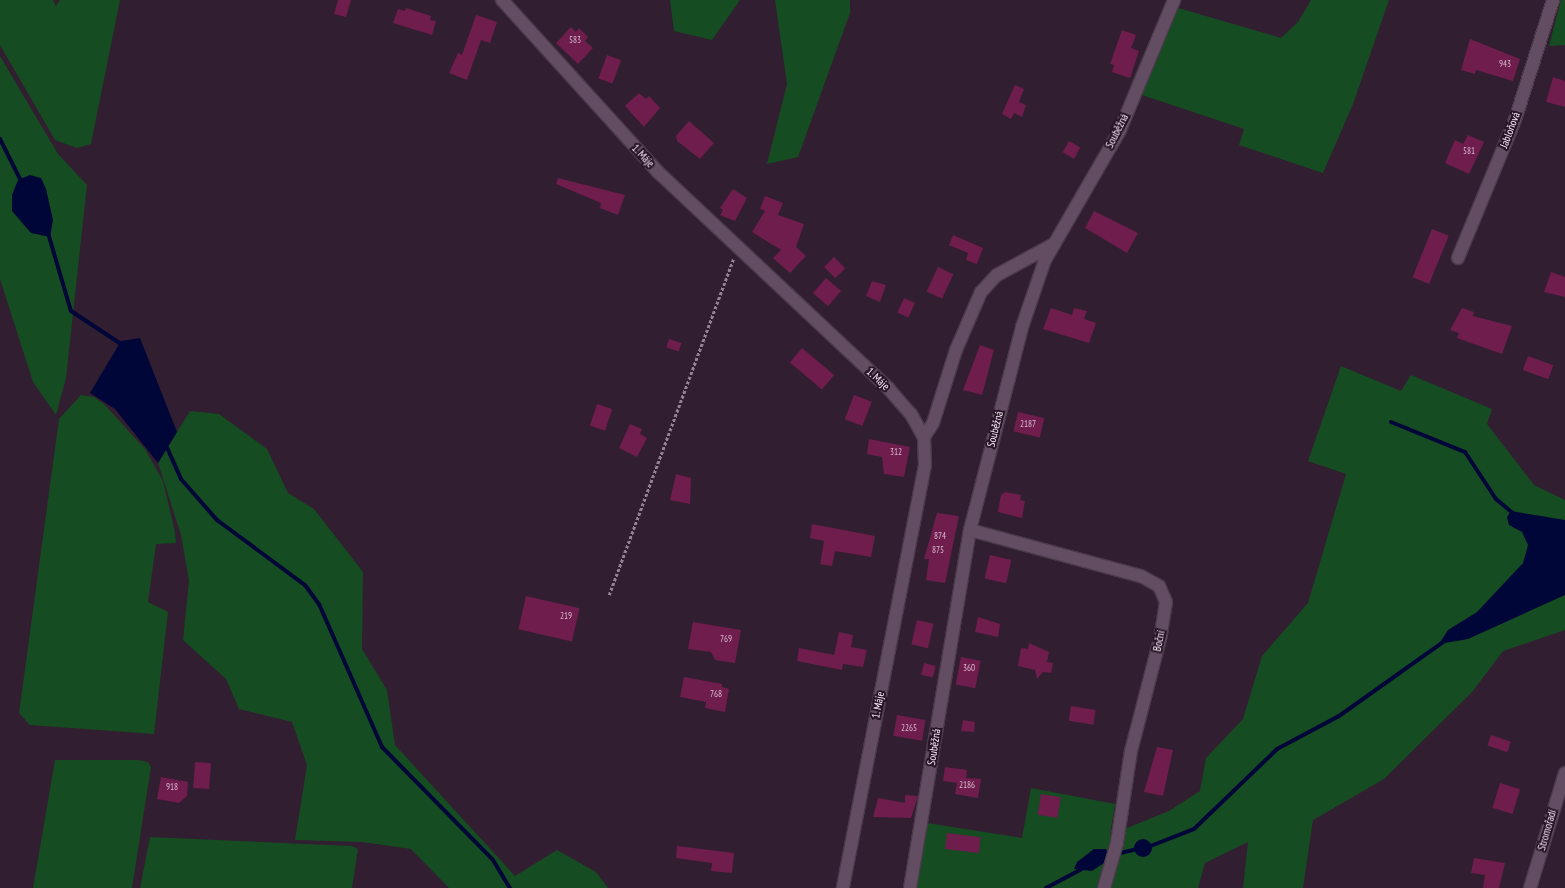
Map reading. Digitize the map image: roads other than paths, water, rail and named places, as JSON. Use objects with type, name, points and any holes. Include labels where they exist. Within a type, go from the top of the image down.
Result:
[{"type":"street","name":"1. Máje","points":[[502,0],[658,172],[737,249],[888,388],[911,414],[924,436],[925,465],[843,888]]},
{"type":"street","name":"Souběžná","points":[[910,888],[970,530],[1022,327],[1054,244],[1120,130],[1174,0]]},
{"type":"street","name":"Jabloňová","points":[[1458,258],[1515,120],[1553,0]]},
{"type":"street","points":[[924,436],[933,423],[956,350],[981,292],[998,275],[1054,244]]},
{"type":"street","name":"Boční","points":[[970,530],[1141,576],[1159,586],[1166,602],[1131,751],[1117,843],[1104,888]]},
{"type":"street","name":"Stromořadí","points":[[1530,888],[1565,772]]},
{"type":"waterway","points":[[0,139],[22,183]]},
{"type":"waterway","points":[[48,233],[71,311],[124,346]]},
{"type":"waterway","points":[[1391,422],[1465,452],[1496,499],[1514,514]]},
{"type":"waterway","points":[[165,443],[181,479],[217,520],[305,585],[319,604],[382,747],[493,860],[510,888]]},
{"type":"waterway","points":[[1148,847],[1194,829],[1277,749],[1339,716],[1443,642]]},
{"type":"waterway","points":[[1116,854],[1137,849]]},
{"type":"waterway","points":[[1046,888],[1081,869]]}]
